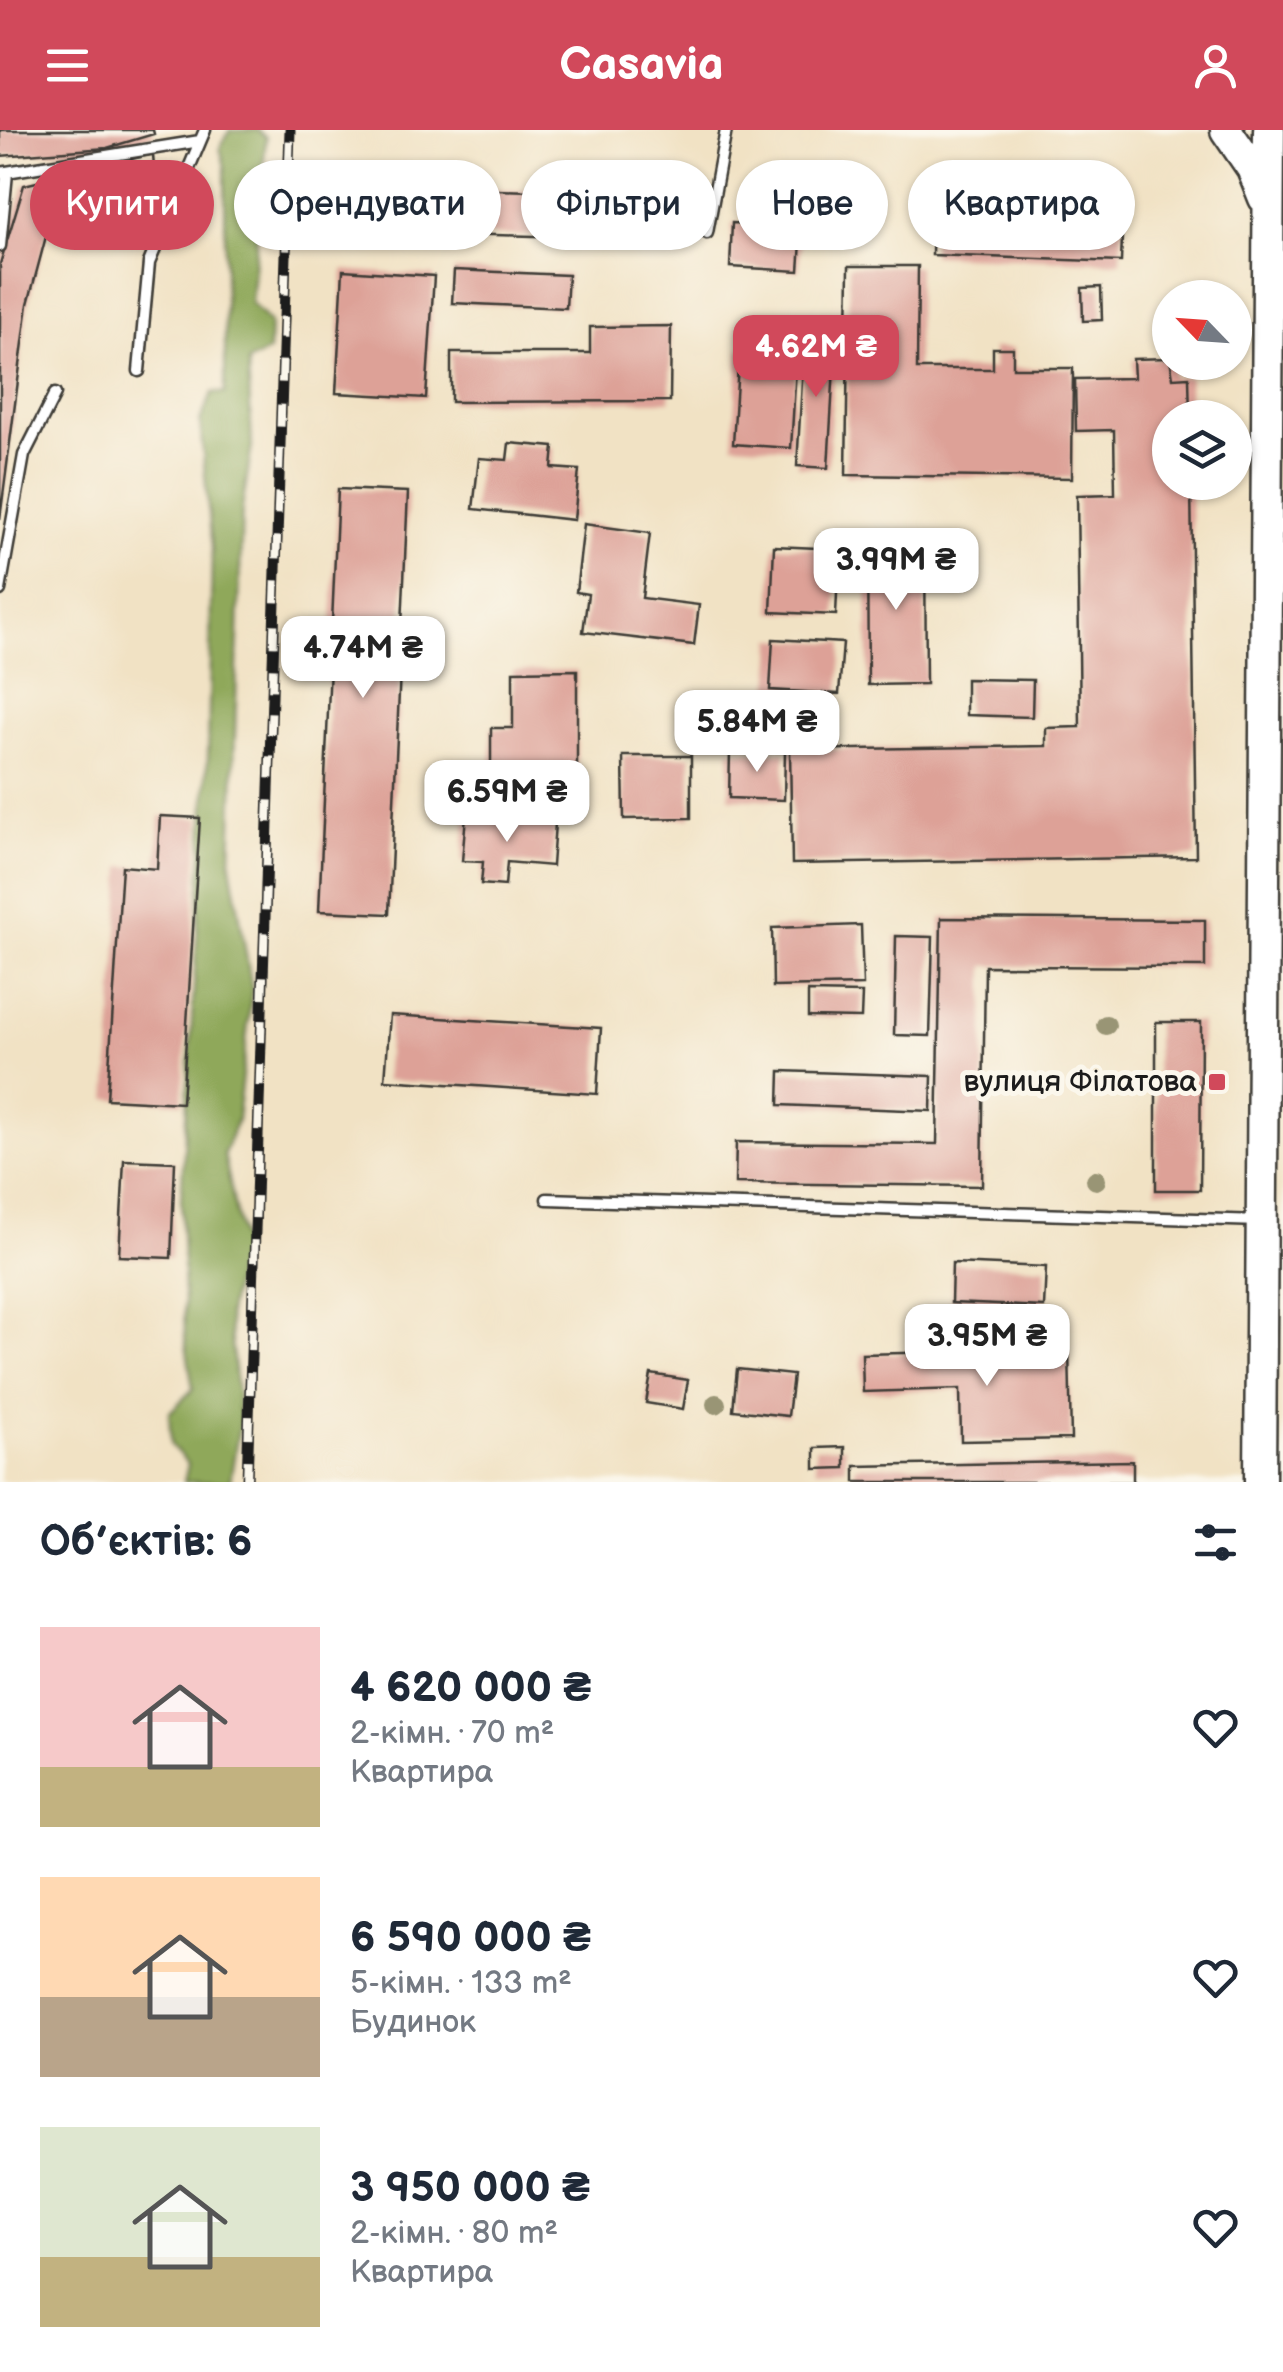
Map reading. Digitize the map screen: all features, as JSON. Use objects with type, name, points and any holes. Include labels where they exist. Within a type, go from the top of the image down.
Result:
[{"type":"main road","points":[[1226,130],[1252,168],[1274,234]]},
{"type":"main road","points":[[1268,1470],[1273,1287],[1263,1221],[1274,726],[1274,234],[1270,130]]},
{"type":"lane","points":[[716,184],[726,130]]},
{"type":"lane","points":[[0,246],[3,174],[202,136]]},
{"type":"lane","points":[[139,371],[148,263],[202,136]]},
{"type":"lane","points":[[0,590],[24,455],[55,394]]},
{"type":"lane","points":[[547,1199],[1263,1221]]},
{"type":"green space","points":[[257,130],[266,137],[264,160],[234,160],[234,250],[256,250],[251,303],[270,323],[269,351],[248,362],[252,446],[242,509],[231,864],[252,989],[237,1120],[224,1154],[242,1243],[228,1313],[240,1420],[230,1482],[184,1482],[188,1464],[171,1445],[169,1413],[193,1389],[185,1338],[181,1198],[208,756],[212,549],[200,422],[212,393],[225,393],[225,167],[220,148],[229,131]]},
{"type":"building","points":[[0,130],[153,130],[154,134],[107,148],[0,156]]},
{"type":"building","points":[[153,154],[153,160],[128,160]]},
{"type":"building","points":[[30,184],[30,250],[42,250],[28,304],[0,519],[0,264],[24,185]]},
{"type":"building","points":[[501,190],[521,191],[521,236],[501,235]]},
{"type":"building","points":[[732,223],[736,223],[736,250],[800,250],[799,271],[730,267]]},
{"type":"building","points":[[932,250],[1121,250],[1121,262],[932,255]]},
{"type":"building","points":[[849,266],[918,266],[917,369],[993,369],[993,348],[1013,348],[1013,368],[1073,368],[1072,478],[846,475]]},
{"type":"building","points":[[343,270],[434,276],[426,398],[336,393]]},
{"type":"building","points":[[454,270],[568,275],[566,308],[452,303]]},
{"type":"building","points":[[1101,287],[1102,320],[1083,321],[1082,288]]},
{"type":"building","points":[[671,326],[670,401],[451,402],[451,353],[590,353],[590,327]]},
{"type":"building","points":[[805,331],[836,333],[828,468],[797,466]]},
{"type":"building","points":[[739,349],[797,352],[791,448],[733,444]]},
{"type":"building","points":[[1152,358],[1152,380],[1189,380],[1190,400],[1152,400],[1152,500],[1191,500],[1196,857],[792,864],[790,750],[1046,746],[1046,728],[1080,727],[1077,495],[1115,494],[1114,430],[1076,431],[1075,379],[1134,378],[1133,359]]},
{"type":"building","points":[[509,443],[554,447],[552,468],[579,470],[574,520],[473,509],[479,458],[507,460]]},
{"type":"building","points":[[338,489],[408,492],[389,914],[319,911]]},
{"type":"building","points":[[584,524],[650,533],[642,598],[699,605],[694,645],[583,632],[588,594],[576,592]]},
{"type":"building","points":[[867,541],[925,541],[926,684],[868,685]]},
{"type":"building","points":[[774,546],[839,549],[836,615],[771,612]]},
{"type":"building","points":[[773,639],[843,643],[839,694],[770,690]]},
{"type":"building","points":[[577,670],[577,790],[491,791],[491,728],[513,728],[513,671]]},
{"type":"building","points":[[966,679],[1033,680],[1032,717],[966,715]]},
{"type":"building","points":[[730,751],[785,752],[784,800],[729,798]]},
{"type":"building","points":[[623,756],[691,756],[691,818],[624,819]]},
{"type":"building","points":[[160,816],[200,818],[182,1103],[107,1099],[122,866],[157,869]]},
{"type":"building","points":[[466,816],[555,823],[552,866],[507,862],[505,886],[481,884],[483,862],[462,861]]},
{"type":"building","points":[[941,918],[1205,920],[1205,967],[985,966],[982,1186],[735,1183],[736,1142],[937,1144]]},
{"type":"building","points":[[861,925],[863,985],[773,987],[772,928]]},
{"type":"building","points":[[896,936],[933,937],[930,1036],[894,1035]]},
{"type":"building","points":[[808,992],[862,993],[861,1018],[808,1017]]},
{"type":"building","points":[[390,1015],[601,1028],[597,1094],[385,1080]]},
{"type":"building","points":[[1156,1022],[1201,1022],[1200,1190],[1156,1190]]},
{"type":"building","points":[[780,1071],[932,1076],[931,1111],[779,1105]]},
{"type":"building","points":[[124,1160],[175,1162],[171,1258],[119,1256]]},
{"type":"building","points":[[952,1263],[1046,1267],[1044,1307],[951,1303]]},
{"type":"building","points":[[1069,1349],[1071,1439],[961,1441],[960,1389],[863,1392],[862,1354]]},
{"type":"building","points":[[737,1369],[793,1375],[788,1416],[733,1410]]},
{"type":"building","points":[[651,1374],[688,1380],[683,1409],[646,1403]]},
{"type":"building","points":[[845,1447],[845,1468],[815,1469],[815,1448]]},
{"type":"building","points":[[1133,1461],[1133,1482],[855,1482],[855,1466]]},
{"type":"railway","points":[[247,1482],[290,130]]},
{"type":"place","name":"вулиця Філатова","points":[[1217,1082]]}]
